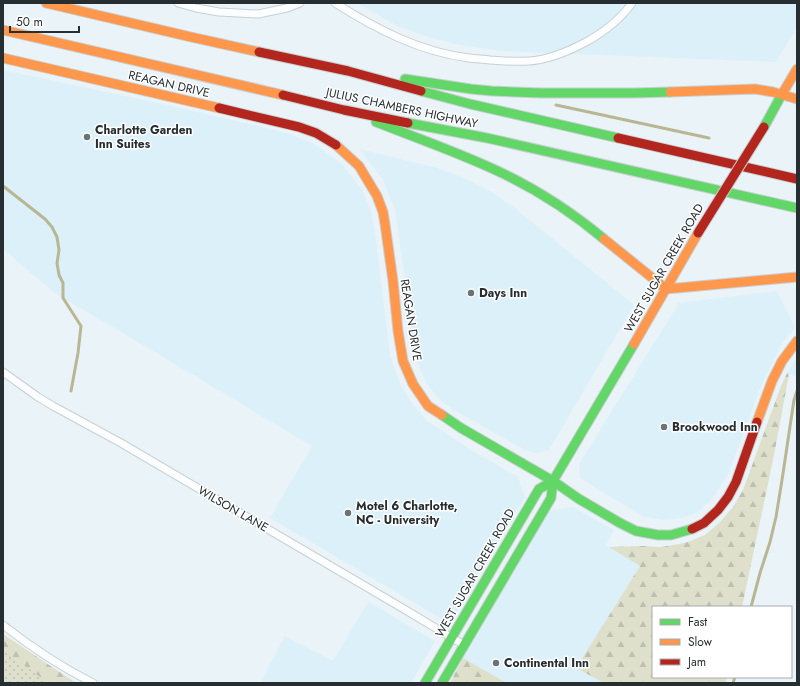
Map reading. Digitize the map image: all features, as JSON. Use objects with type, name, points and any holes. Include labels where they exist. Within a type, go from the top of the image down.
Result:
[{"type":"main road","name":"JULIUS CHAMBERS HIGHWAY","points":[[46,3],[191,37],[348,71],[470,104],[797,179]]},
{"type":"main road","name":"JULIUS CHAMBERS HIGHWAY","points":[[3,30],[344,110],[487,138],[797,208]]},
{"type":"main road","name":"REAGAN DRIVE","points":[[3,58],[299,127],[316,133],[339,147],[353,159],[364,173],[373,188],[383,212],[403,361],[409,377],[428,406],[461,428],[553,481],[579,499],[636,531],[658,535],[671,535],[692,529],[704,522],[718,510],[728,497],[736,482],[772,381],[782,361],[797,341]]},
{"type":"main road","name":"WEST SUGAR CREEK ROAD","points":[[442,683],[551,498],[553,481],[698,233],[764,127],[797,69]]},
{"type":"main road","points":[[348,71],[471,89],[499,91],[541,93],[635,93],[750,89],[773,92],[797,99]]},
{"type":"main road","points":[[344,110],[467,158],[504,174],[534,190],[586,224],[666,289],[797,277]]},
{"type":"main road","name":"WEST SUGAR CREEK ROAD","points":[[425,683],[539,488],[553,481]]},
{"type":"street","points":[[178,3],[219,12],[258,14],[287,8],[300,3]]},
{"type":"street","points":[[335,3],[382,30],[418,46],[468,58],[504,61],[529,61],[546,58],[556,56],[575,48],[604,31],[618,20],[632,3]]},
{"type":"street","name":"WILSON LANE","points":[[3,372],[53,406],[121,443],[464,645]]},
{"type":"street","points":[[3,625],[54,662],[93,683]]},
{"type":"shaded area","points":[[358,3],[797,3],[797,27],[776,62],[502,51],[459,45],[429,37],[400,27]]},
{"type":"shaded area","points":[[3,70],[167,105],[287,133],[314,144],[342,164],[362,190],[371,211],[390,356],[401,386],[413,405],[427,421],[476,453],[518,477],[525,497],[454,616],[449,619],[442,619],[270,518],[312,446],[56,294],[3,249]]},
{"type":"shaded area","points":[[359,149],[437,168],[464,178],[491,192],[516,209],[634,305],[549,450],[538,453],[527,451],[452,409],[438,398],[427,384],[416,359],[395,209],[382,178]]},
{"type":"shaded area","points":[[777,291],[795,327],[783,342],[771,366],[759,391],[728,475],[712,499],[699,511],[683,518],[664,520],[644,517],[580,478],[579,464],[679,303]]},
{"type":"shaded area","points":[[797,358],[797,377],[787,373]]},
{"type":"shaded area","points":[[573,507],[614,530],[606,545],[640,566],[576,668],[604,683],[507,683],[463,658],[549,511]]},
{"type":"shaded area","points":[[368,602],[435,641],[411,683],[260,683],[285,636],[333,661]]},
{"type":"green space","points":[[787,373],[789,374],[774,455],[742,606],[652,606],[652,678],[727,678],[726,683],[604,683],[576,668],[640,566],[609,547],[661,547],[688,542],[705,535],[720,522],[733,507],[743,490]]},
{"type":"green space","points":[[3,633],[6,636],[76,683],[3,683]]},
{"type":"green space","points":[[3,649],[48,683],[3,683]]},
{"type":"green space","points":[[463,658],[507,683],[450,683]]},
{"type":"waterway","points":[[556,105],[709,138]]},
{"type":"waterway","points":[[3,186],[45,219],[52,227],[57,237],[59,250],[57,263],[59,275],[63,283],[63,298],[81,326],[71,391]]},
{"type":"waterway","points":[[751,606],[776,517],[794,400],[797,391]]},
{"type":"waterway","points":[[733,683],[735,678]]},
{"type":"traffic: fast","points":[[405,79],[492,91],[541,93],[670,92]]},
{"type":"traffic: fast","points":[[421,91],[470,104],[618,138]]},
{"type":"traffic: fast","points":[[764,127],[782,94]]},
{"type":"traffic: fast","points":[[376,122],[473,160],[517,181],[556,204],[604,239]]},
{"type":"traffic: fast","points":[[408,123],[487,138],[797,208]]},
{"type":"traffic: fast","points":[[442,683],[551,498],[553,481],[634,344]]},
{"type":"traffic: fast","points":[[442,415],[461,428],[553,481],[579,499],[636,531],[658,535],[671,535],[692,529]]},
{"type":"traffic: fast","points":[[425,683],[539,489],[553,481]]},
{"type":"traffic: slow","points":[[46,3],[259,52]]},
{"type":"traffic: slow","points":[[3,30],[283,95]]},
{"type":"traffic: slow","points":[[3,58],[219,108]]},
{"type":"traffic: slow","points":[[782,94],[797,69]]},
{"type":"traffic: slow","points":[[670,92],[755,89],[773,92],[797,99]]},
{"type":"traffic: slow","points":[[336,145],[359,166],[377,196],[383,212],[385,224],[403,361],[413,384],[428,406],[442,415]]},
{"type":"traffic: slow","points":[[634,344],[698,233]]},
{"type":"traffic: slow","points":[[604,239],[666,289],[797,277]]},
{"type":"traffic: slow","points":[[757,422],[772,381],[782,361],[797,341]]},
{"type":"traffic: jam","points":[[259,52],[348,71],[421,91]]},
{"type":"traffic: jam","points":[[283,95],[344,110],[408,123]]},
{"type":"traffic: jam","points":[[219,108],[299,127],[316,133],[336,145]]},
{"type":"traffic: jam","points":[[698,233],[764,127]]},
{"type":"traffic: jam","points":[[618,138],[797,179]]},
{"type":"traffic: jam","points":[[692,529],[704,523],[718,510],[728,497],[736,482],[757,422]]},
{"type":"place","name":"Charlotte Garden Inn Suites","points":[[87,137]]},
{"type":"place","name":"Days Inn","points":[[471,293]]},
{"type":"place","name":"Brookwood Inn","points":[[664,427]]},
{"type":"place","name":"Motel 6 Charlotte, NC - University","points":[[348,513]]},
{"type":"place","name":"Continental Inn","points":[[496,663]]}]
